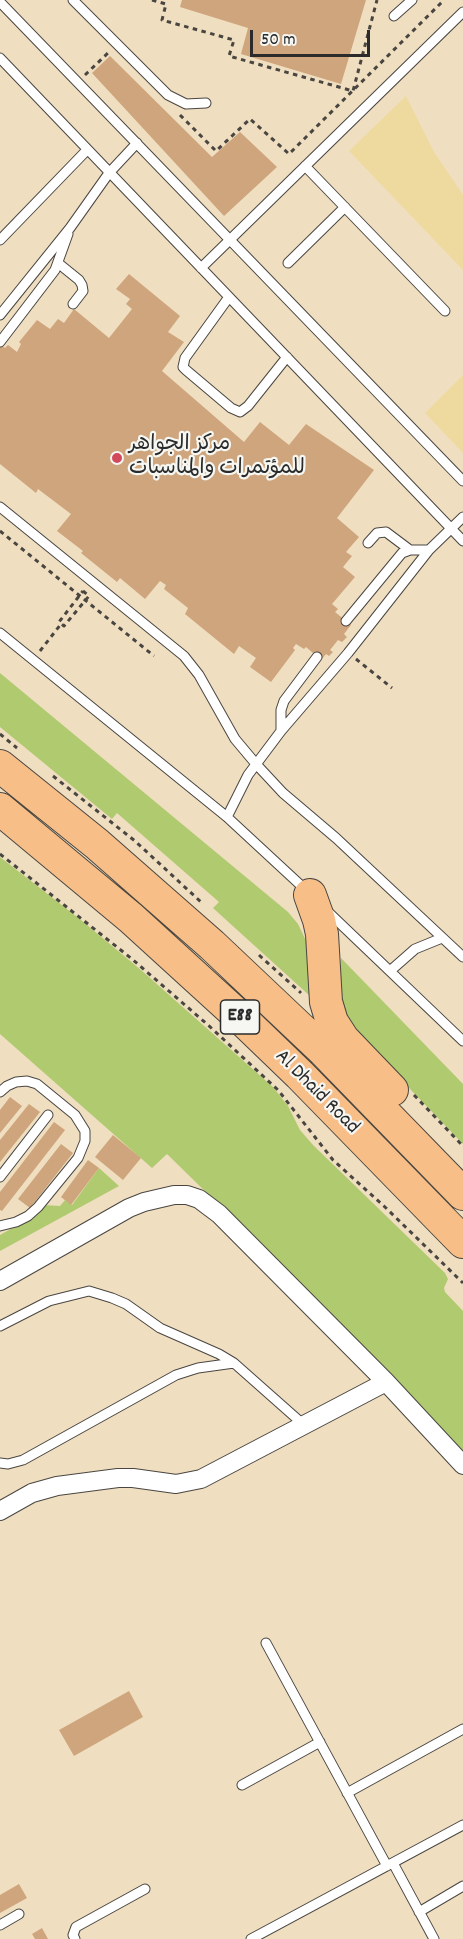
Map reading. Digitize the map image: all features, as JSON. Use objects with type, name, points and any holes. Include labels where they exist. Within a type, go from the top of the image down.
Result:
[{"type":"highway","name":"Al Dhaid Road","points":[[0,766],[97,844],[212,945],[322,1049],[463,1194]]},
{"type":"highway","name":"Al Dhaid Road","points":[[0,809],[131,918],[245,1022],[463,1242]]},
{"type":"highway","points":[[310,895],[320,920],[326,1002],[332,1022],[343,1039],[411,1111],[427,1137],[437,1167]]},
{"type":"street","points":[[0,1281],[129,1208],[159,1197],[174,1195],[187,1195],[199,1199],[219,1214],[386,1382],[463,1465]]},
{"type":"street","points":[[0,1511],[32,1493],[57,1486],[118,1478],[176,1484],[194,1481],[212,1474],[386,1382]]},
{"type":"lane","points":[[73,0],[168,95],[186,104],[206,103]]},
{"type":"lane","points":[[394,16],[411,0]]},
{"type":"lane","points":[[0,2],[463,481]]},
{"type":"lane","points":[[201,268],[463,12]]},
{"type":"lane","points":[[0,58],[463,541]]},
{"type":"lane","points":[[0,315],[70,228],[110,173],[137,143]]},
{"type":"lane","points":[[0,240],[87,150]]},
{"type":"lane","points":[[305,166],[445,311]]},
{"type":"lane","points":[[288,263],[345,207]]},
{"type":"lane","points":[[0,342],[58,263],[70,228]]},
{"type":"lane","points":[[58,263],[82,285],[83,291],[73,304]]},
{"type":"lane","points":[[229,297],[184,358],[183,367],[231,408],[240,412],[248,406],[287,357]]},
{"type":"lane","points":[[0,507],[184,656],[199,675],[235,739],[256,764],[284,793],[336,838],[463,957]]},
{"type":"lane","points":[[227,818],[256,764],[281,731],[348,653],[429,550],[463,517]]},
{"type":"lane","points":[[368,543],[378,533],[386,532],[410,550]]},
{"type":"lane","points":[[346,621],[397,558],[410,550],[429,550]]},
{"type":"lane","points":[[0,633],[227,818],[463,1041]]},
{"type":"lane","points":[[281,731],[281,710],[284,701],[318,657]]},
{"type":"lane","points":[[390,971],[414,949],[442,938]]},
{"type":"lane","points":[[0,1092],[16,1082],[27,1081],[37,1084],[75,1115],[85,1131],[85,1141],[78,1158],[38,1207],[28,1216],[16,1222],[0,1226]]},
{"type":"lane","points":[[0,1176],[48,1116]]},
{"type":"lane","points":[[0,1326],[49,1301],[89,1291],[112,1298],[160,1328],[212,1350],[234,1363],[304,1425]]},
{"type":"lane","points":[[0,1463],[8,1464],[23,1460],[176,1375],[198,1368],[234,1363]]},
{"type":"lane","points":[[266,1643],[347,1793],[434,1939]]},
{"type":"lane","points":[[347,1793],[463,1729]]},
{"type":"lane","points":[[242,1785],[320,1742]]},
{"type":"lane","points":[[251,1939],[264,1936],[463,1824]]},
{"type":"lane","points":[[419,1912],[463,1886]]},
{"type":"lane","points":[[75,1939],[73,1935],[76,1927],[145,1889]]},
{"type":"lane","points":[[0,1925],[19,1914]]},
{"type":"path","points":[[152,0],[166,4],[162,20],[234,40],[230,56],[353,91]]},
{"type":"path","points":[[353,91],[377,0]]},
{"type":"path","points":[[176,111],[216,150],[250,119],[289,154],[444,0]]},
{"type":"path","points":[[78,82],[112,49]]},
{"type":"path","points":[[0,531],[80,596]]},
{"type":"path","points":[[33,659],[61,624],[59,622],[83,591],[89,596],[64,626],[61,624]]},
{"type":"path","points":[[85,600],[154,656]]},
{"type":"path","points":[[348,653],[392,688]]},
{"type":"path","points":[[0,854],[123,952],[208,1025],[278,1090],[333,1160],[463,1283]]},
{"type":"green space","points":[[0,673],[288,912],[298,924],[309,947],[310,996],[213,908],[219,902],[117,813],[112,819],[0,727]]},
{"type":"green space","points":[[0,857],[141,970],[273,1087],[288,1106],[300,1130],[313,1145],[445,1273],[448,1279],[444,1288],[445,1292],[463,1311],[463,1455],[359,1342],[167,1154],[152,1168],[0,1034]]},
{"type":"green space","points":[[341,958],[463,1084],[463,1144],[358,1035],[345,1016],[340,993]]},
{"type":"green space","points":[[99,1168],[119,1186],[0,1251],[0,1235],[23,1222],[44,1205],[60,1206],[65,1200],[72,1205]]},
{"type":"sand","points":[[406,96],[434,152],[463,195],[463,270],[349,151]]},
{"type":"sand","points":[[463,375],[463,453],[425,413]]},
{"type":"building","points":[[182,0],[366,0],[341,84],[241,54],[248,28],[180,7]]},
{"type":"building","points":[[110,56],[212,157],[240,132],[277,167],[224,216],[92,73]]},
{"type":"building","points":[[129,274],[180,316],[168,332],[184,342],[162,371],[244,442],[260,422],[289,445],[306,424],[374,470],[337,518],[359,537],[346,552],[352,556],[343,567],[355,577],[332,604],[338,609],[335,612],[351,625],[344,634],[347,637],[342,642],[338,640],[330,650],[333,652],[329,656],[326,654],[321,660],[306,647],[304,649],[296,644],[293,648],[295,650],[271,682],[250,667],[256,658],[239,646],[234,654],[185,614],[188,608],[164,589],[166,585],[160,581],[145,599],[120,578],[117,582],[57,531],[71,514],[38,489],[36,493],[0,464],[0,344],[5,348],[8,345],[17,352],[21,344],[19,342],[37,320],[50,329],[58,319],[64,323],[74,309],[109,338],[132,309],[126,304],[130,299],[116,289]]},
{"type":"building","points":[[10,1097],[22,1106],[0,1133],[0,1110]]},
{"type":"building","points":[[29,1104],[40,1112],[0,1162],[0,1140]]},
{"type":"building","points":[[54,1122],[65,1130],[2,1211],[0,1210],[0,1192]]},
{"type":"building","points":[[113,1135],[141,1158],[123,1180],[95,1157]]},
{"type":"building","points":[[61,1144],[73,1153],[30,1208],[18,1199]]},
{"type":"building","points":[[88,1160],[99,1168],[71,1205],[61,1197]]},
{"type":"building","points":[[129,1691],[143,1717],[74,1756],[59,1730]]},
{"type":"building","points":[[19,1884],[27,1898],[0,1913],[0,1895]]},
{"type":"building","points":[[42,1928],[48,1939],[35,1939],[32,1934]]},
{"type":"place","name":"مركز الجواهر للمؤتمرات والمناسبات","points":[[117,458]]}]
